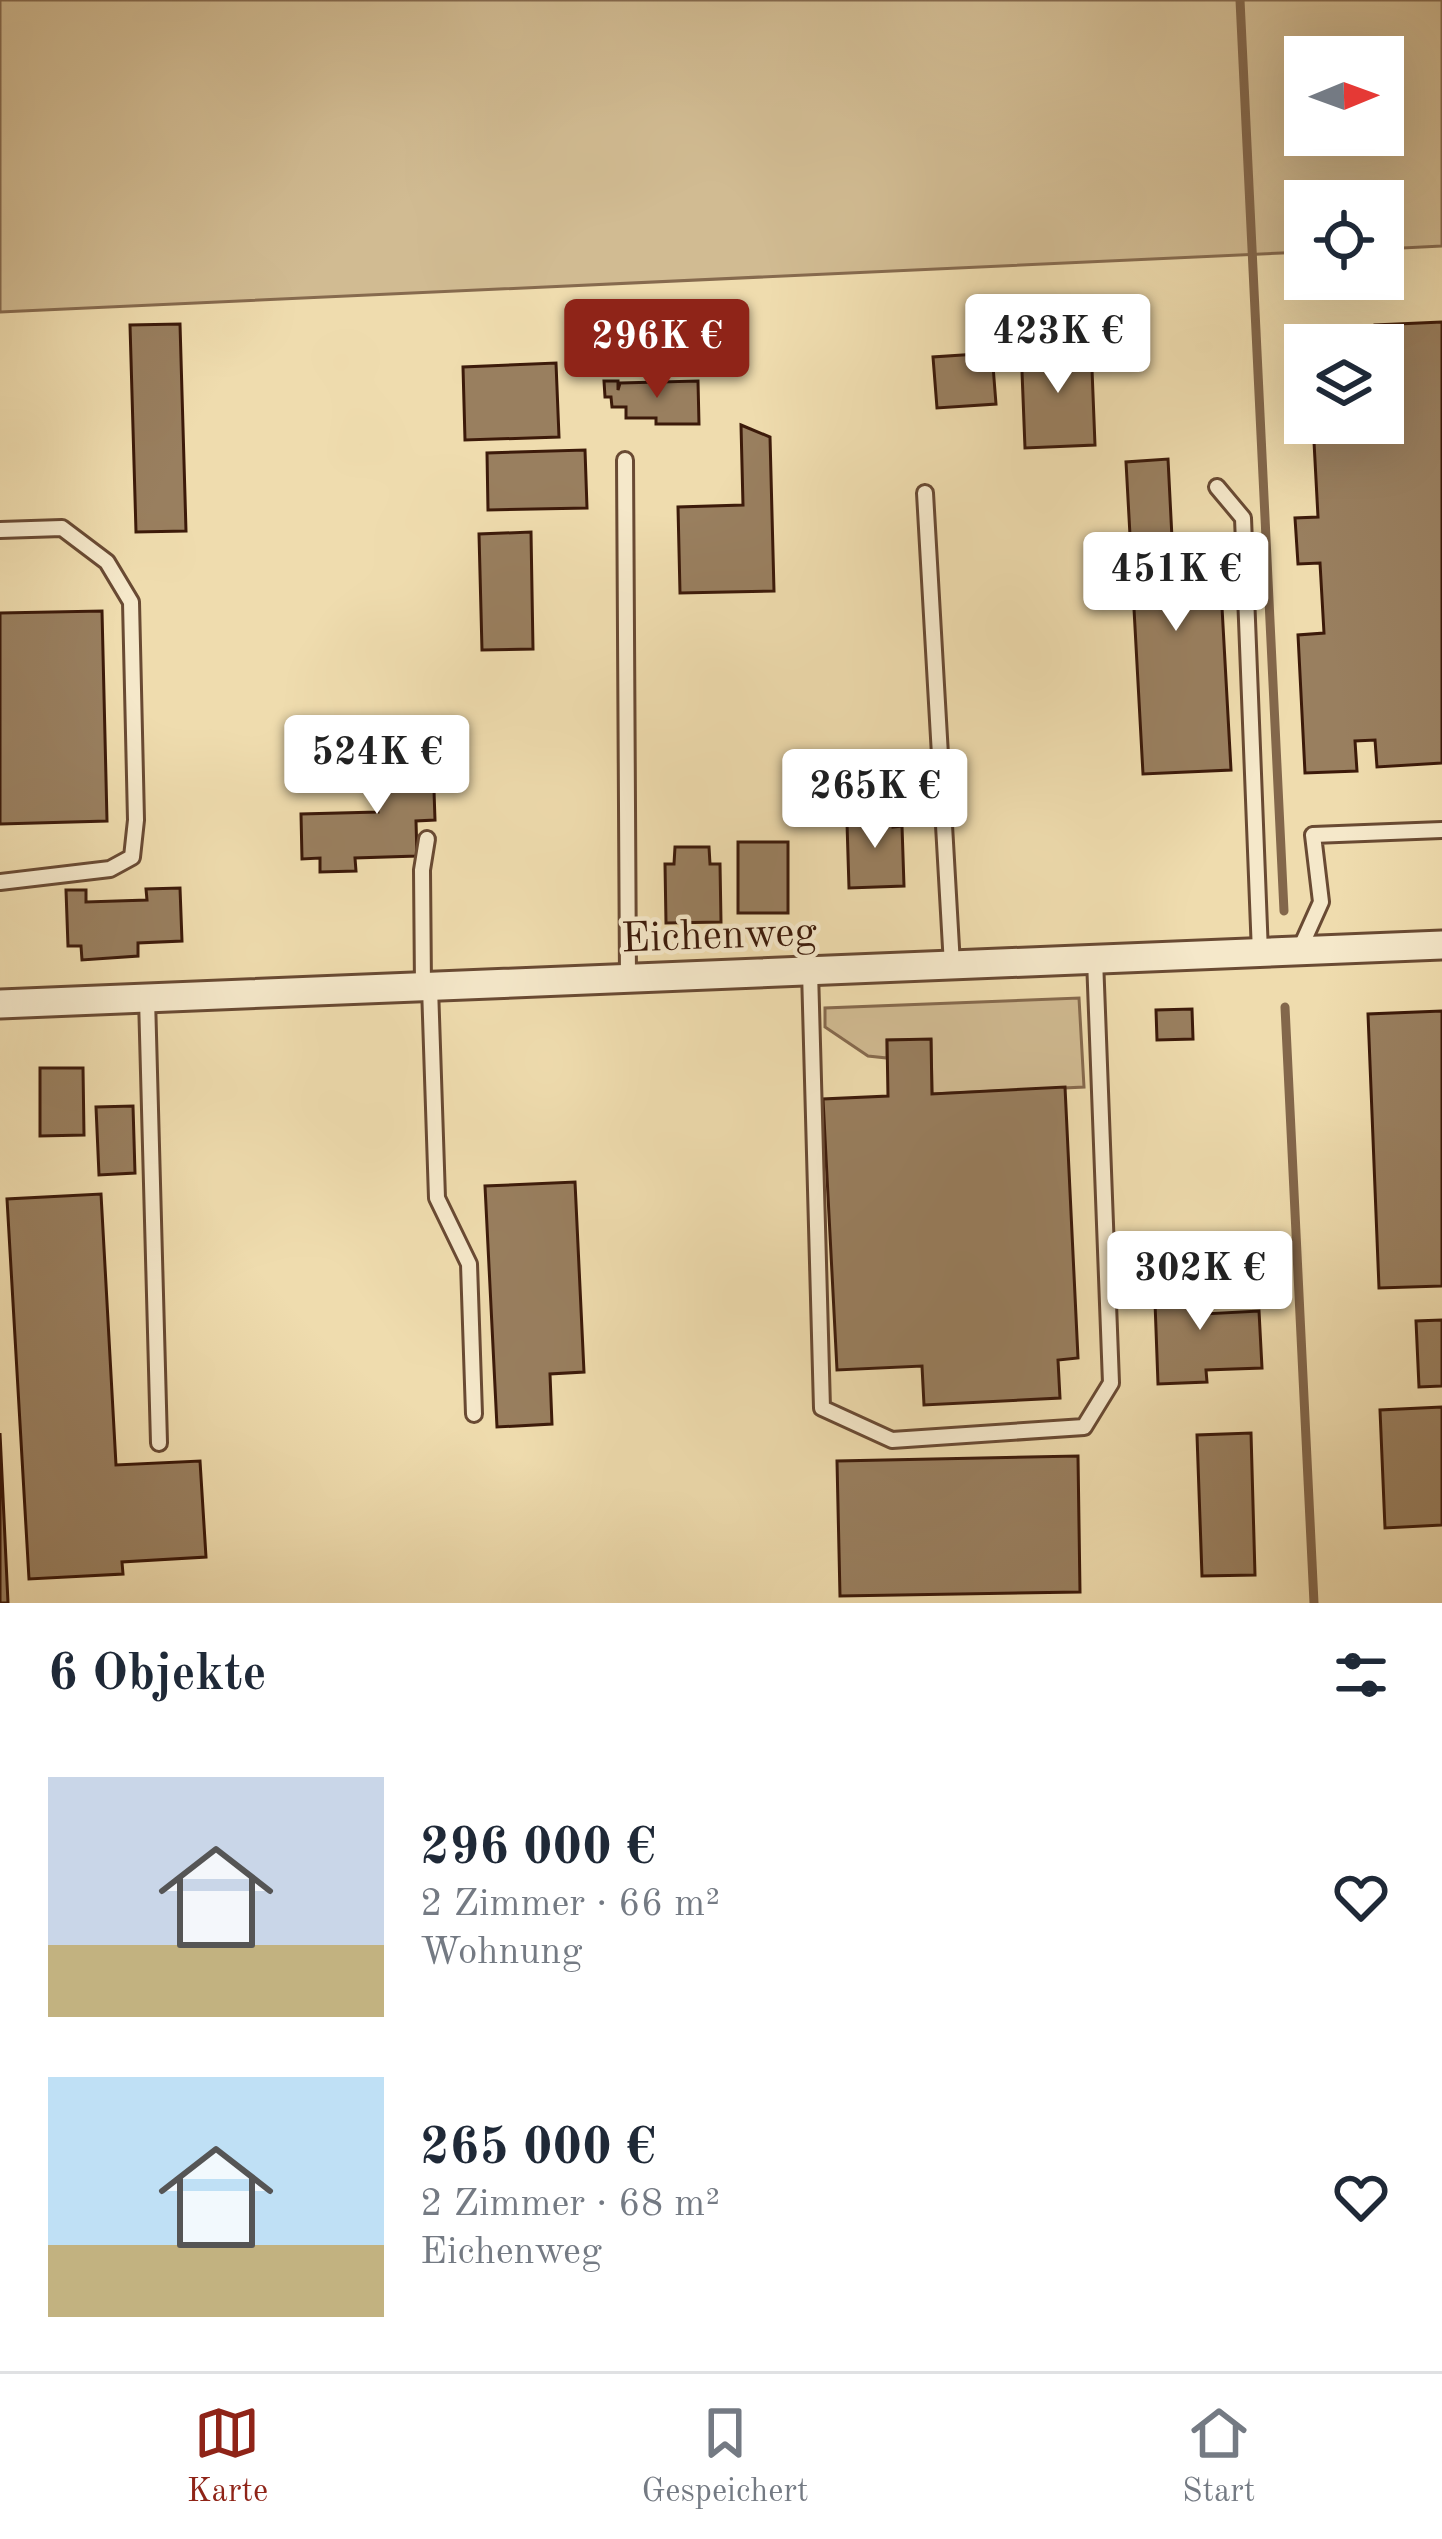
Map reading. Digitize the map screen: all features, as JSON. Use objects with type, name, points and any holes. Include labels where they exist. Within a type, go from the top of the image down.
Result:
[{"type":"street","name":"Eichenweg","points":[[0,1004],[1442,945]]},
{"type":"lane","points":[[625,460],[628,979]]},
{"type":"lane","points":[[1217,487],[1243,518],[1260,952]]},
{"type":"lane","points":[[925,493],[952,965]]},
{"type":"lane","points":[[0,530],[62,528],[107,562],[131,602],[136,820],[132,857],[110,869],[0,882]]},
{"type":"lane","points":[[1299,951],[1321,902],[1313,836],[1442,830]]},
{"type":"lane","points":[[427,839],[422,870],[437,1198],[469,1264],[474,1414]]},
{"type":"lane","points":[[810,971],[822,1408],[892,1440],[1084,1427],[1111,1383],[1095,959]]},
{"type":"lane","points":[[147,998],[159,1443]]},
{"type":"shaded area","points":[[0,0],[1442,0],[1442,246],[1404,248],[1404,180],[1284,180],[1284,253],[0,312]]},
{"type":"shaded area","points":[[1079,998],[1084,1087],[932,1094],[931,1040],[887,1040],[887,1058],[868,1056],[825,1027],[825,1008]]},
{"type":"building","points":[[1442,322],[1442,763],[1377,767],[1375,740],[1355,741],[1357,771],[1305,773],[1298,635],[1324,633],[1320,563],[1298,564],[1295,518],[1318,517],[1314,444],[1404,444],[1404,324],[1397,324]]},
{"type":"building","points":[[180,324],[186,531],[136,532],[130,325]]},
{"type":"building","points":[[1091,344],[1095,445],[1025,448],[1021,346]]},
{"type":"building","points":[[992,353],[996,404],[937,408],[933,357]]},
{"type":"building","points":[[556,363],[559,437],[465,440],[463,367]]},
{"type":"building","points":[[604,381],[618,381],[618,390],[620,383],[698,381],[699,424],[626,418],[626,407],[612,407],[611,397],[605,397]]},
{"type":"building","points":[[741,425],[770,437],[774,591],[680,593],[678,507],[743,505]]},
{"type":"building","points":[[585,450],[587,508],[488,510],[487,453]]},
{"type":"building","points":[[1168,459],[1172,538],[1218,535],[1231,770],[1143,774],[1126,462]]},
{"type":"building","points":[[531,532],[533,649],[482,650],[479,534]]},
{"type":"building","points":[[102,611],[107,821],[0,824],[0,613]]},
{"type":"building","points":[[432,731],[435,820],[416,821],[417,856],[355,858],[356,871],[320,872],[320,858],[302,859],[301,814],[378,812],[378,778],[408,778],[407,732]]},
{"type":"building","points":[[892,811],[893,827],[902,826],[904,886],[849,888],[847,823],[855,823],[855,812]]},
{"type":"building","points":[[738,842],[788,842],[788,913],[738,913]]},
{"type":"building","points":[[675,847],[709,847],[710,864],[720,864],[721,922],[666,923],[665,864],[674,864]]},
{"type":"building","points":[[180,888],[182,941],[138,943],[138,956],[82,960],[81,946],[68,946],[66,890],[86,890],[86,902],[147,900],[146,889]]},
{"type":"building","points":[[1192,1009],[1193,1039],[1157,1040],[1156,1010]]},
{"type":"building","points":[[1442,1011],[1442,1286],[1379,1288],[1368,1014]]},
{"type":"building","points":[[931,1039],[932,1094],[1065,1087],[1078,1358],[1058,1360],[1060,1398],[924,1405],[922,1366],[837,1370],[823,1099],[888,1096],[887,1040]]},
{"type":"building","points":[[40,1068],[83,1068],[84,1135],[40,1136]]},
{"type":"building","points":[[133,1106],[135,1173],[99,1175],[96,1107]]},
{"type":"building","points":[[575,1182],[584,1372],[550,1374],[552,1424],[497,1427],[485,1186]]},
{"type":"building","points":[[101,1194],[116,1465],[200,1461],[206,1557],[122,1562],[123,1574],[29,1579],[7,1199]]},
{"type":"building","points":[[1203,1273],[1204,1314],[1259,1311],[1262,1368],[1206,1370],[1207,1382],[1158,1384],[1154,1275]]},
{"type":"building","points":[[1442,1320],[1442,1386],[1419,1387],[1416,1321]]},
{"type":"building","points":[[1442,1407],[1442,1525],[1385,1528],[1380,1410]]},
{"type":"building","points":[[0,1433],[8,1603],[0,1603]]},
{"type":"building","points":[[1251,1433],[1255,1575],[1202,1576],[1197,1435]]},
{"type":"building","points":[[1078,1456],[1080,1592],[840,1596],[837,1461]]},
{"type":"waterway","points":[[1240,0],[1284,911]]},
{"type":"waterway","points":[[1285,1007],[1314,1603]]}]
